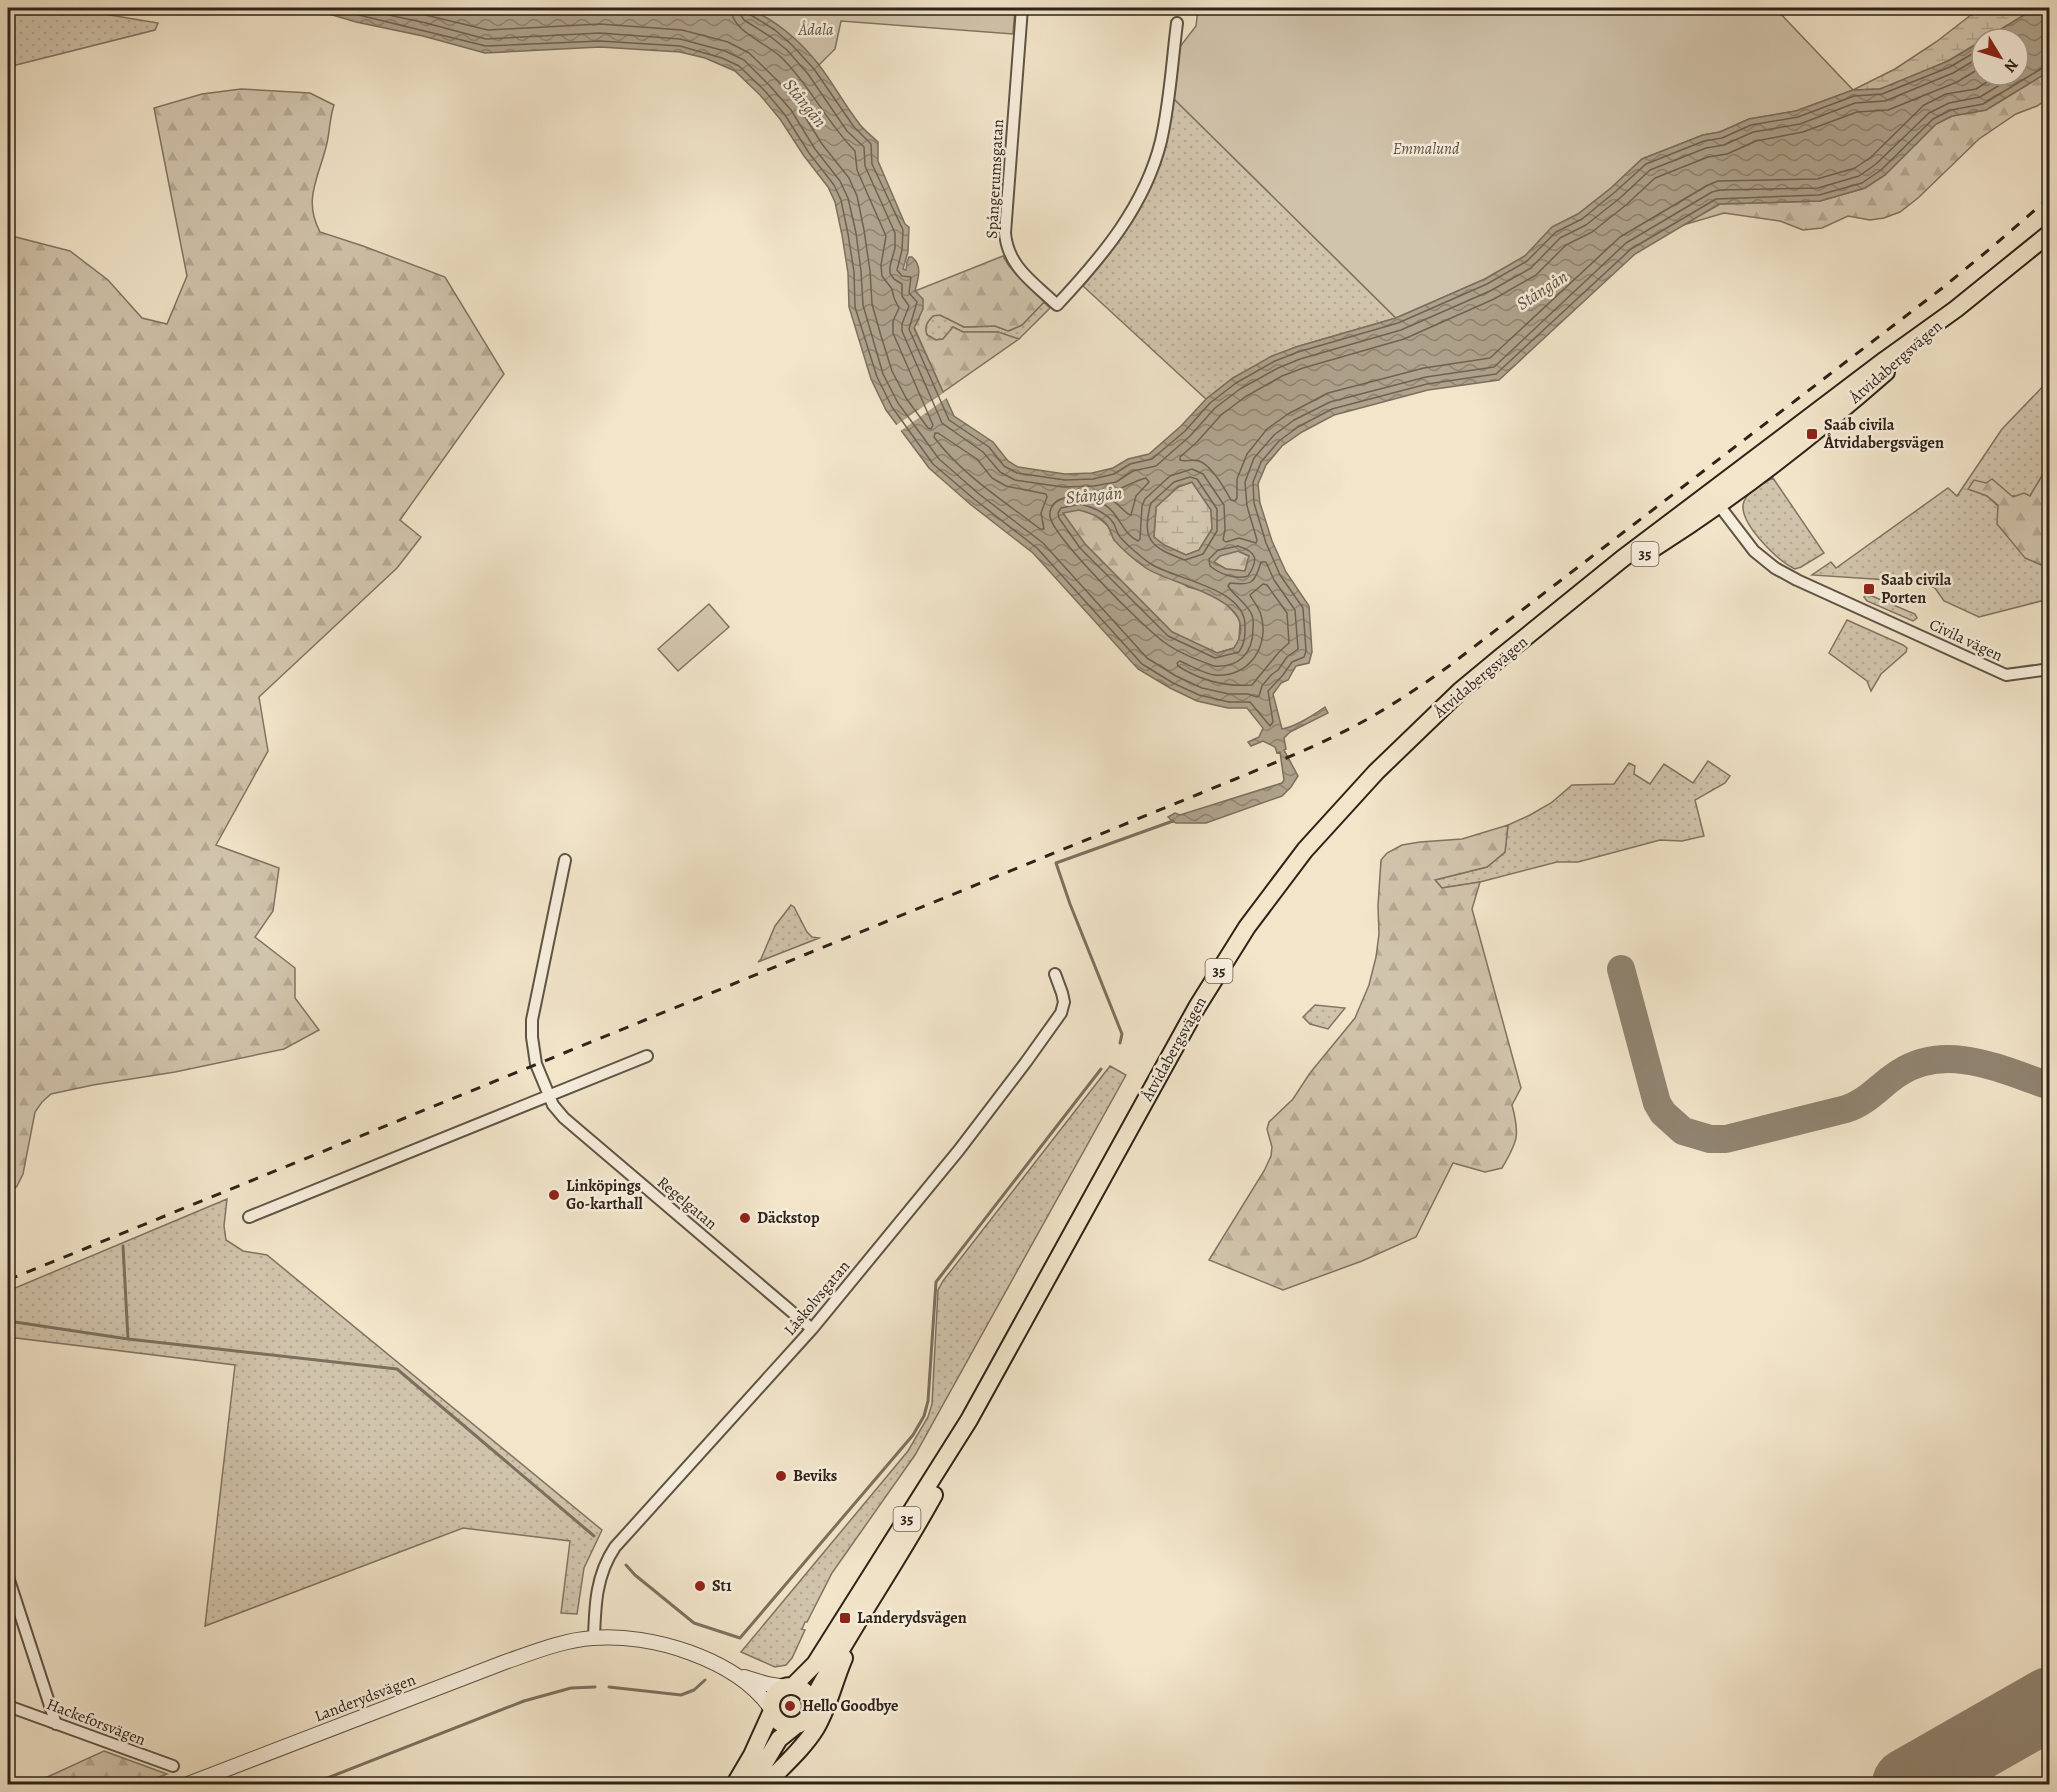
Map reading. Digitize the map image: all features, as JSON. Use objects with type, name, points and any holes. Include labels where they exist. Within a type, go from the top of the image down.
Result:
[{"type":"main road","name":"Åtvidabergsvägen","points":[[789,1686],[815,1664],[969,1420],[1197,1007],[1247,927],[1337,814],[1416,733],[1493,664],[1572,602],[1714,499],[1885,360],[1956,309],[2049,233]]},
{"type":"main road","name":"Åtvidabergsvägen","points":[[811,1703],[830,1666],[863,1616],[956,1457],[969,1420]]},
{"type":"main road","name":"Åtvidabergsvägen","points":[[766,1785],[799,1750],[816,1727],[829,1701],[841,1666],[863,1616]]},
{"type":"main road","points":[[789,1686],[806,1693],[811,1703]]},
{"type":"main road","name":"35","points":[[735,1785],[752,1755],[771,1710],[775,1693],[789,1686]]},
{"type":"main road","name":"35","points":[[752,1785],[779,1739],[807,1718],[811,1710],[811,1703]]},
{"type":"main road","points":[[771,1710],[780,1724],[794,1726]]},
{"type":"street","name":"Spångerumsgatan","points":[[1022,8],[1005,233],[1007,249],[1015,264],[1057,305],[1110,245],[1130,215],[1147,182],[1160,142],[1177,23]]},
{"type":"street","name":"Civila vägen","points":[[1714,499],[1755,551],[1775,568],[1797,580],[2006,675],[2049,669]]},
{"type":"street","name":"Regelgatan","points":[[565,860],[532,1020],[532,1051],[553,1105],[564,1118],[812,1329]]},
{"type":"street","name":"Låskolvsgatan","points":[[594,1638],[598,1583],[602,1569],[615,1547],[812,1329],[958,1150],[1061,1013],[1064,1002],[1055,974]]},
{"type":"street","points":[[249,1217],[647,1056]]},
{"type":"street","points":[[8,1576],[56,1724]]},
{"type":"street","name":"Landerydsvägen","points":[[188,1785],[505,1662],[548,1647],[594,1638],[646,1641],[667,1646],[690,1653],[728,1671],[754,1680],[789,1686]]},
{"type":"street","name":"Landerydsvägen","points":[[728,1671],[759,1693],[771,1710]]},
{"type":"street","name":"Hackeforsvägen","points":[[8,1706],[173,1766]]},
{"type":"green space","points":[[8,8],[86,8],[110,15],[158,23],[155,30],[8,67]]},
{"type":"green space","name":"Ådala","points":[[747,8],[1015,8],[1013,34],[841,21],[835,49],[819,65],[777,25]]},
{"type":"green space","name":"Emmalund","points":[[1198,8],[1775,8],[1853,90],[1796,111],[1749,119],[1720,132],[1703,135],[1642,159],[1578,214],[1552,227],[1525,256],[1485,279],[1396,318],[1173,98],[1179,48],[1196,26]]},
{"type":"green space","points":[[1980,8],[2036,8],[2004,27],[1970,27],[1970,48],[1913,77],[1880,89],[1853,90],[1895,69],[1936,42]]},
{"type":"green space","points":[[2049,71],[2049,98],[2037,106],[2016,114],[1979,139],[1918,198],[1900,212],[1870,220],[1848,216],[1822,228],[1803,230],[1780,221],[1724,213],[1683,225],[1720,204],[1820,201],[1865,188],[1885,175],[1936,124],[1952,116],[1986,110],[2023,87],[2030,87],[2030,83]]},
{"type":"green space","points":[[241,89],[310,93],[334,105],[312,199],[315,220],[320,232],[445,277],[504,374],[400,520],[421,537],[397,568],[259,697],[268,751],[216,845],[279,868],[273,911],[255,937],[295,968],[295,998],[319,1030],[284,1049],[175,1072],[51,1094],[35,1112],[23,1174],[17,1186],[8,1195],[8,235],[70,251],[108,280],[142,318],[167,324],[187,276],[154,108],[202,94]]},
{"type":"green space","points":[[1173,98],[1396,318],[1296,347],[1233,378],[1206,399],[1083,286],[1122,237],[1145,197],[1158,162]]},
{"type":"green space","points":[[1003,256],[1009,266],[1044,302],[1022,325],[1008,331],[995,326],[964,327],[940,315],[933,316],[927,324],[926,332],[936,340],[943,339],[953,327],[963,332],[998,332],[1019,339],[943,392],[914,327],[919,319],[915,291]]},
{"type":"green space","points":[[1044,302],[1050,308],[1019,339],[998,332],[963,332],[953,327],[943,339],[936,340],[926,332],[927,324],[934,315],[940,315],[964,327],[995,326],[1009,331],[1022,325]]},
{"type":"green space","points":[[2049,380],[2049,464],[2030,496],[1987,496],[1998,506],[2025,558],[2049,568],[2049,599],[1979,617],[1944,601],[1935,588],[1917,579],[1888,580],[1812,575],[1831,562],[1836,568],[1948,488],[1957,496],[2002,429]]},
{"type":"green space","points":[[2049,464],[2049,568],[2025,558],[1997,524],[1998,505],[1987,496],[1968,489],[1974,480],[1986,483],[1992,479],[2013,497],[2024,493],[2030,496]]},
{"type":"green space","points":[[1773,478],[1824,553],[1795,569],[1771,551],[1754,532],[1744,513],[1743,505],[1747,496],[1755,488]]},
{"type":"green space","points":[[1192,482],[1211,510],[1212,529],[1199,550],[1186,555],[1164,545],[1154,537],[1156,507],[1178,487]]},
{"type":"green space","points":[[1079,509],[1094,514],[1108,526],[1114,540],[1188,587],[1208,592],[1227,604],[1240,620],[1239,640],[1234,648],[1217,653],[1172,632],[1085,544],[1062,513]]},
{"type":"green space","points":[[1238,551],[1249,556],[1245,571],[1226,569],[1213,562],[1220,555]]},
{"type":"green space","points":[[1867,594],[1915,614],[1917,618],[1913,621],[1867,601],[1864,597]]},
{"type":"green space","points":[[709,604],[729,627],[678,671],[658,649]]},
{"type":"green space","points":[[1847,620],[1907,648],[1906,652],[1881,674],[1871,691],[1867,681],[1829,653]]},
{"type":"green space","points":[[1708,761],[1730,776],[1725,783],[1695,800],[1704,836],[1682,841],[1660,840],[1578,862],[1557,862],[1480,882],[1442,888],[1435,880],[1487,867],[1505,852],[1508,825],[1551,803],[1572,785],[1614,784],[1629,763],[1635,766],[1634,774],[1650,784],[1664,764],[1693,783]]},
{"type":"green space","points":[[1508,825],[1505,852],[1487,867],[1435,880],[1442,888],[1480,882],[1472,909],[1521,1088],[1512,1105],[1517,1131],[1516,1138],[1502,1168],[1485,1172],[1453,1163],[1416,1237],[1362,1261],[1283,1290],[1209,1260],[1271,1156],[1272,1147],[1267,1129],[1269,1122],[1293,1099],[1310,1073],[1355,1018],[1369,985],[1376,957],[1379,934],[1381,860],[1387,853],[1402,845],[1462,839]]},
{"type":"green space","points":[[791,905],[807,932],[812,937],[819,938],[758,962],[775,926]]},
{"type":"green space","points":[[1315,1005],[1345,1008],[1328,1029],[1310,1024],[1303,1017]]},
{"type":"green space","points":[[1110,1066],[1126,1075],[915,1455],[832,1573],[805,1622],[802,1629],[805,1630],[792,1658],[786,1665],[775,1667],[741,1652],[908,1451],[928,1417],[932,1404],[938,1290]]},
{"type":"green space","points":[[227,1199],[224,1226],[226,1240],[243,1251],[267,1255],[602,1530],[584,1568],[577,1614],[561,1613],[570,1541],[463,1528],[205,1626],[235,1365],[8,1337],[8,1291]]},
{"type":"green space","points":[[104,1751],[167,1774],[141,1784],[32,1784]]},
{"type":"water","name":"Stångån","points":[[309,8],[747,8],[768,19],[787,32],[812,56],[860,125],[878,142],[878,161],[905,224],[909,227],[908,252],[903,269],[906,270],[909,257],[912,257],[919,269],[915,291],[923,299],[923,309],[914,328],[954,416],[993,442],[1008,461],[1018,467],[1065,474],[1092,473],[1113,468],[1128,459],[1149,454],[1181,426],[1206,399],[1233,378],[1272,356],[1396,318],[1485,279],[1525,256],[1552,227],[1578,214],[1642,159],[1703,135],[1720,132],[1749,119],[1796,111],[1853,90],[1880,89],[1948,61],[1970,48],[1970,87],[2024,87],[1986,110],[1952,116],[1936,124],[1885,175],[1865,188],[1820,201],[1719,204],[1635,254],[1499,380],[1428,390],[1334,415],[1282,446],[1266,465],[1258,484],[1260,503],[1272,541],[1286,572],[1309,606],[1312,652],[1309,663],[1296,666],[1288,680],[1281,683],[1273,694],[1282,729],[1299,723],[1325,707],[1328,713],[1290,732],[1284,738],[1286,749],[1284,750],[1298,776],[1282,796],[1206,823],[1176,823],[1168,817],[1175,813],[1180,815],[1282,783],[1284,780],[1280,752],[1277,753],[1275,747],[1263,741],[1251,746],[1248,742],[1259,737],[1263,728],[1247,708],[1228,708],[1197,701],[1138,669],[1033,553],[970,504],[929,468],[886,410],[871,379],[849,307],[848,273],[835,202],[828,187],[780,119],[760,95],[735,71],[705,58],[680,52],[600,47],[485,53],[423,36],[356,22]],"holes":[[[1192,482],[1211,510],[1212,529],[1199,550],[1186,555],[1164,545],[1154,537],[1156,507],[1178,487]],[[1079,510],[1103,521],[1118,544],[1146,568],[1212,596],[1227,605],[1238,617],[1241,631],[1234,648],[1217,653],[1172,632],[1085,544],[1063,513]],[[1238,551],[1249,556],[1245,571],[1226,569],[1214,562],[1220,556]]]},
{"type":"water","points":[[2036,8],[2049,8],[2050,71],[2030,83],[2030,27],[2005,27]]},
{"type":"pier","points":[[946,391],[948,397],[899,432],[895,426]]},
{"type":"waterway","points":[[1120,1043],[1122,1034],[1056,863],[1173,821]]},
{"type":"waterway","points":[[626,1565],[694,1623],[740,1638],[913,1435],[924,1416],[928,1401],[936,1282],[1101,1069]]},
{"type":"waterway","points":[[123,1246],[128,1339]]},
{"type":"waterway","points":[[8,1321],[128,1339],[397,1369],[594,1536]]},
{"type":"waterway","points":[[609,1687],[681,1695],[694,1690],[705,1680]]},
{"type":"waterway","points":[[312,1784],[524,1701],[571,1688],[595,1687]]},
{"type":"taxiway","points":[[1621,969],[1657,1103],[1663,1113],[1683,1131],[1710,1139],[1726,1139],[1846,1109],[1867,1098],[1899,1073],[1917,1064],[1936,1060],[1955,1059],[1974,1062],[2050,1086]]},
{"type":"runway","points":[[1908,1784],[2050,1703]]},
{"type":"railway","points":[[8,1280],[1233,780],[1353,727],[1396,702],[1449,666],[1941,289],[2050,197]]},
{"type":"place","name":"Saab civila Åtvidabergsvägen","points":[[1812,434]]},
{"type":"place","name":"Saab civila Porten","points":[[1869,589]]},
{"type":"place","name":"Linköpings Go-karthall","points":[[554,1195]]},
{"type":"place","name":"Däckstop","points":[[745,1218]]},
{"type":"place","name":"Beviks","points":[[781,1476]]},
{"type":"place","name":"St1","points":[[700,1586]]},
{"type":"place","name":"Landerydsvägen","points":[[845,1618]]},
{"type":"place","name":"Hello Goodbye","points":[[790,1706]]}]
